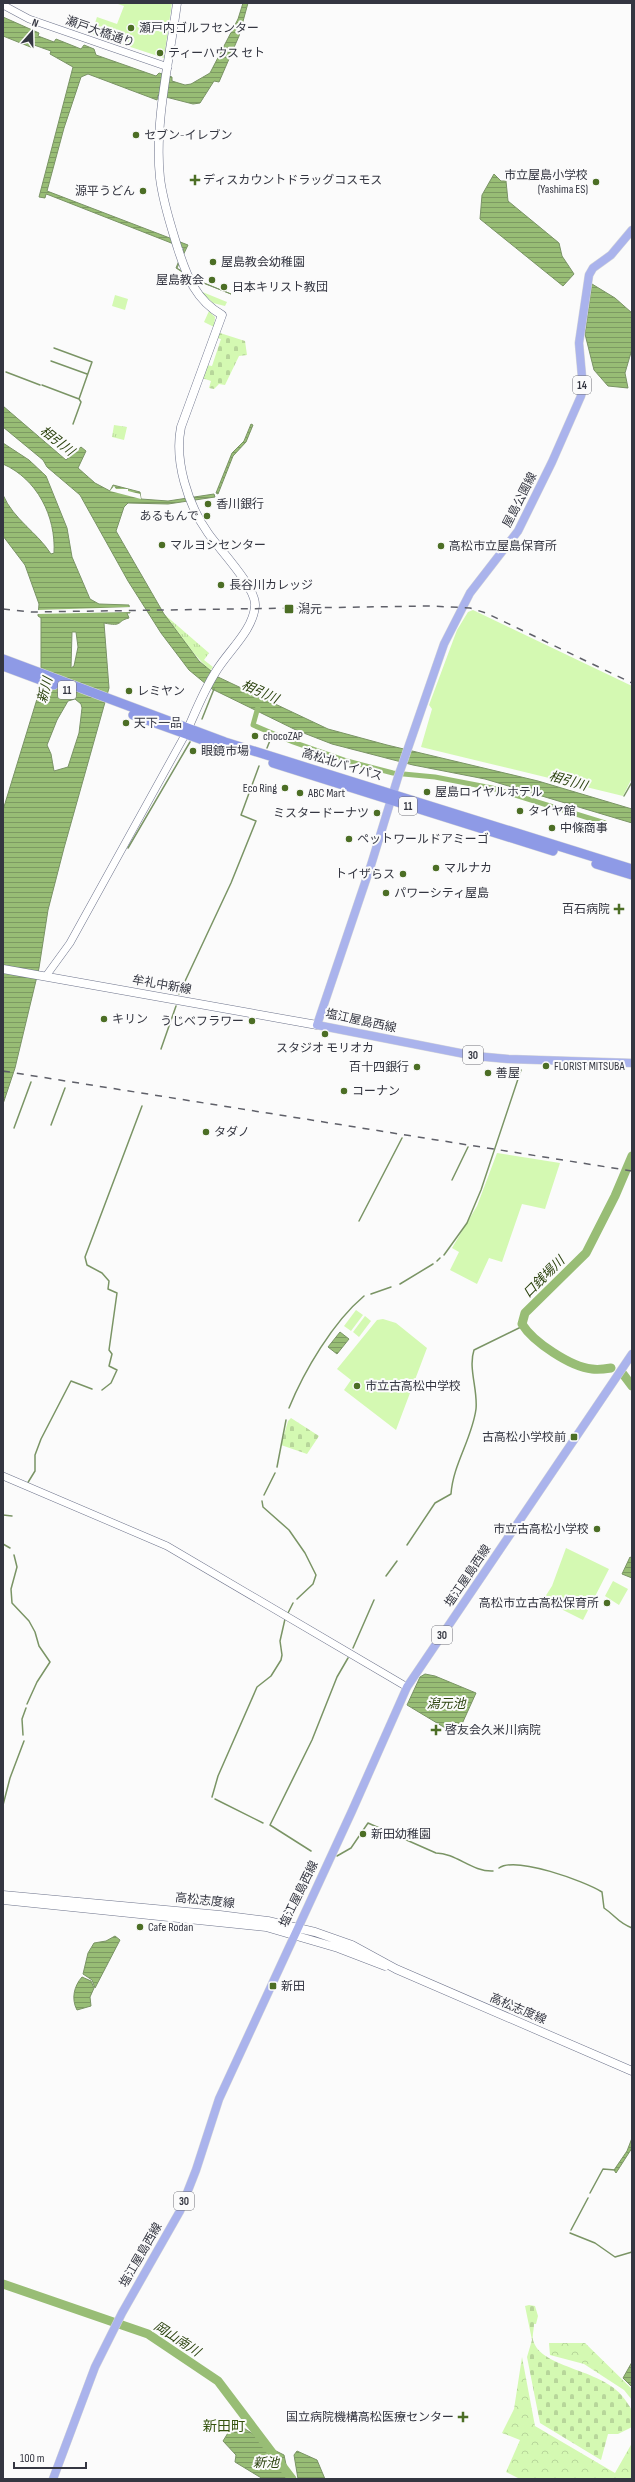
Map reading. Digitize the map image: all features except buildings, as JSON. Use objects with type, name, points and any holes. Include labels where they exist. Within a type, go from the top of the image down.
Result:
[{"type":"highway","name":"高松北バイパス","points":[[3,659],[21,669],[187,732],[632,875]]},
{"type":"highway","name":"高松北バイパス","points":[[3,666],[21,669]]},
{"type":"highway","name":"高松北バイパス","points":[[392,797],[632,869]]},
{"type":"main road","points":[[178,3],[164,98],[159,162],[167,215],[193,287],[202,300],[222,316],[181,427],[181,459],[191,504],[207,532],[250,589],[256,603],[252,618],[216,671],[204,692],[187,732]]},
{"type":"main road","name":"屋島公園線","points":[[392,797],[451,628],[470,593],[518,531],[578,405],[583,388],[579,343],[580,328],[589,275],[593,268],[612,255],[632,230]]},
{"type":"main road","name":"塩江屋島西線","points":[[392,797],[317,1025],[488,1057],[632,1063]]},
{"type":"main road","name":"牟礼中新線","points":[[3,969],[317,1025]]},
{"type":"main road","name":"塩江屋島西線","points":[[53,2479],[95,2366],[122,2313],[182,2206],[196,2170],[213,2112],[407,1687],[632,1354]]},
{"type":"main road","name":"高松志度線","points":[[3,1895],[192,1911],[249,1918],[296,1931],[396,1968],[632,2071]]},
{"type":"main road","name":"高松志度線","points":[[3,1900],[228,1922],[296,1931]]},
{"type":"street","name":"瀬戸大橋通り","points":[[3,5],[29,19],[168,71]]},
{"type":"street","points":[[44,976],[70,943],[187,732]]},
{"type":"street","points":[[3,1476],[167,1546],[407,1687]]},
{"type":"green space","name":"瀬戸内ゴルフセンター","points":[[115,3],[172,3],[164,58],[94,35],[92,32],[97,17],[117,24],[124,6]]},
{"type":"green space","points":[[200,291],[227,302],[225,306],[213,303]]},
{"type":"green space","points":[[115,295],[128,299],[125,310],[112,306]]},
{"type":"green space","points":[[209,311],[215,317],[214,327],[204,322]]},
{"type":"green space","points":[[220,333],[245,341],[247,355],[239,356],[225,385],[219,384],[214,389],[209,388],[211,381],[202,378],[206,365],[212,366],[221,339],[217,338]]},
{"type":"green space","points":[[114,425],[127,427],[124,440],[112,437]]},
{"type":"green space","points":[[473,610],[632,686],[632,778],[623,796],[421,747],[432,709],[429,705],[457,630],[468,612]]},
{"type":"green space","points":[[164,614],[209,653],[204,660],[213,667],[210,671],[186,645]]},
{"type":"green space","points":[[497,1153],[560,1163],[545,1209],[522,1204],[502,1262],[489,1258],[477,1284],[450,1270],[459,1252],[452,1248],[477,1206]]},
{"type":"green space","points":[[356,1310],[363,1315],[351,1331],[344,1326]]},
{"type":"green space","points":[[365,1316],[371,1321],[359,1337],[353,1332]]},
{"type":"green space","points":[[383,1319],[396,1323],[427,1348],[396,1430],[344,1390],[351,1380],[337,1369],[377,1320]]},
{"type":"green space","points":[[291,1418],[319,1436],[307,1454],[281,1445],[288,1421]]},
{"type":"green space","points":[[566,1548],[609,1569],[583,1620],[543,1600],[552,1586]]},
{"type":"green space","points":[[613,1581],[628,1589],[619,1605],[605,1596]]},
{"type":"green space","points":[[525,2306],[535,2306],[538,2316],[536,2324],[534,2324],[533,2340],[538,2350],[548,2358],[590,2375],[617,2390],[632,2410],[632,2427],[618,2434],[608,2434],[601,2460],[540,2423],[527,2357],[532,2340]]},
{"type":"green space","points":[[549,2343],[585,2343],[632,2389],[632,2400],[624,2390],[584,2364],[550,2355]]},
{"type":"green space","points":[[522,2357],[535,2426],[615,2473],[632,2443],[632,2479],[520,2479],[506,2472],[520,2440],[502,2433],[514,2409]]},
{"type":"water","points":[[243,3],[248,3],[239,36],[219,82],[214,81],[200,103],[193,104],[158,95],[157,100],[88,74],[81,77],[64,128],[47,191],[188,245],[177,268],[192,278],[231,294],[193,279],[176,268],[184,248],[49,195],[46,194],[45,198],[39,197],[73,67],[50,54],[51,51],[34,45],[33,48],[3,36],[3,17],[39,33],[38,36],[54,42],[56,39],[81,49],[84,45],[94,49],[96,55],[156,76],[159,73],[172,77],[172,81],[185,85],[191,84],[210,73],[238,19]]},
{"type":"water","points":[[494,174],[501,181],[506,181],[508,201],[559,243],[562,256],[574,274],[563,286],[480,219],[482,195]]},
{"type":"water","points":[[592,284],[615,298],[632,313],[632,349],[625,373],[628,388],[608,386],[594,370],[585,334]]},
{"type":"water","points":[[3,406],[66,460],[81,447],[86,451],[78,468],[95,483],[110,491],[113,485],[140,492],[141,499],[168,501],[214,494],[215,497],[168,504],[128,503],[124,507],[116,531],[164,614],[199,661],[218,677],[328,729],[387,745],[538,781],[632,809],[632,823],[485,779],[413,765],[332,744],[296,730],[212,689],[189,670],[161,633],[128,581],[80,495],[47,467],[43,460],[3,427]]},
{"type":"water","points":[[251,424],[253,425],[246,442],[233,456],[218,494],[216,493],[232,453],[244,441]]},
{"type":"water","name":"新川","points":[[3,443],[29,460],[46,476],[67,528],[72,557],[90,599],[99,604],[129,605],[130,613],[127,613],[129,618],[117,624],[104,623],[109,688],[48,910],[39,968],[15,1068],[3,1104],[3,810],[41,686],[41,618],[38,616],[39,604],[25,565],[3,536],[3,495],[13,512],[51,554],[54,553],[54,539],[48,513],[35,489],[26,479],[3,464]],"holes":[[[72,632],[76,632],[78,647],[74,666],[71,668]],[[75,699],[81,704],[82,708],[79,733],[68,767],[54,771],[51,754],[47,745],[57,720],[68,701]]]},
{"type":"water","points":[[340,1332],[349,1339],[337,1354],[328,1347]]},
{"type":"water","points":[[630,1557],[632,1558],[632,1578],[622,1574]]},
{"type":"water","name":"潟元池","points":[[425,1674],[435,1676],[476,1693],[457,1735],[407,1705],[420,1677]]},
{"type":"water","points":[[115,1936],[120,1940],[95,1988],[92,1980],[83,1974],[88,1953],[94,1943],[106,1941]]},
{"type":"water","points":[[82,1977],[91,1981],[94,1988],[90,1997],[91,2006],[77,2010],[74,2001],[74,1993],[77,1984]]},
{"type":"water","points":[[632,2138],[632,2148],[616,2173],[614,2170],[627,2151]]},
{"type":"water","points":[[632,2362],[632,2387],[623,2378]]},
{"type":"water","name":"新池","points":[[236,2423],[253,2434],[262,2444],[284,2455],[289,2479],[263,2479],[235,2462],[236,2455],[223,2441]]},
{"type":"water","points":[[297,2451],[317,2460],[325,2479],[298,2479],[294,2455]]},
{"type":"pier","points":[[114,486],[116,489],[128,489],[128,491],[140,494],[141,499],[110,491]]},
{"type":"pier","points":[[132,607],[132,612],[37,614],[37,610]]},
{"type":"waterway","points":[[54,348],[92,362],[79,399]]},
{"type":"waterway","points":[[51,361],[87,374]]},
{"type":"waterway","points":[[6,372],[40,385]]},
{"type":"waterway","points":[[42,385],[79,399],[81,402],[73,424]]},
{"type":"waterway","points":[[202,719],[214,689]]},
{"type":"waterway","points":[[258,707],[253,725],[293,742],[347,761],[393,773],[435,777],[492,788],[605,823]]},
{"type":"waterway","points":[[267,748],[273,733]]},
{"type":"waterway","points":[[128,848],[190,742]]},
{"type":"waterway","points":[[179,994],[231,883],[256,821],[241,815],[259,766]]},
{"type":"waterway","points":[[624,796],[632,782]]},
{"type":"waterway","points":[[161,1049],[176,1006]]},
{"type":"waterway","points":[[444,1255],[467,1223],[481,1190],[521,1070]]},
{"type":"waterway","points":[[14,1128],[31,1082]]},
{"type":"waterway","points":[[51,1125],[65,1088]]},
{"type":"waterway","points":[[102,1390],[111,1383],[117,1370],[109,1366],[112,1354],[109,1350],[117,1293],[108,1289],[109,1281],[102,1273],[87,1265],[85,1257],[142,1106]]},
{"type":"waterway","points":[[359,1221],[402,1138]]},
{"type":"waterway","points":[[452,1180],[468,1147]]},
{"type":"waterway","name":"口銭場川","points":[[611,1368],[592,1369],[574,1364],[543,1346],[527,1331],[522,1324],[525,1313],[586,1253],[615,1196],[632,1156]]},
{"type":"waterway","points":[[437,1261],[440,1258]]},
{"type":"waterway","points":[[400,1284],[433,1264]]},
{"type":"waterway","points":[[371,1294],[391,1287]]},
{"type":"waterway","points":[[289,1408],[320,1348],[341,1319],[364,1296]]},
{"type":"waterway","points":[[407,1545],[435,1503],[451,1494],[455,1472],[471,1431],[476,1409],[476,1394],[472,1364],[474,1350],[523,1326]]},
{"type":"waterway","name":"口銭場川","points":[[623,1374],[632,1386]]},
{"type":"waterway","points":[[27,1484],[35,1471],[35,1455],[41,1439],[71,1381],[92,1389]]},
{"type":"waterway","points":[[277,1467],[286,1420]]},
{"type":"waterway","points":[[264,1495],[275,1473]]},
{"type":"waterway","points":[[262,1501],[263,1507],[289,1530],[305,1553],[316,1575],[313,1584],[297,1599]]},
{"type":"waterway","points":[[3,1515],[12,1516]]},
{"type":"waterway","points":[[3,1544],[10,1548]]},
{"type":"waterway","points":[[14,1555],[17,1567],[11,1589],[12,1603],[29,1621],[35,1632],[39,1646],[50,1662],[37,1682],[27,1704]]},
{"type":"waterway","points":[[386,1576],[397,1561]]},
{"type":"waterway","points":[[353,1648],[374,1600]]},
{"type":"waterway","points":[[288,1613],[293,1603]]},
{"type":"waterway","points":[[212,1797],[218,1776],[257,1687],[271,1676],[281,1660],[282,1655],[280,1641],[285,1619]]},
{"type":"waterway","points":[[311,1851],[270,1825],[312,1740],[337,1677],[348,1658]]},
{"type":"waterway","points":[[23,1735],[22,1719],[26,1708]]},
{"type":"waterway","points":[[3,1805],[10,1778],[24,1741]]},
{"type":"waterway","points":[[215,1799],[263,1823]]},
{"type":"waterway","points":[[337,1856],[351,1848],[368,1823],[436,1853],[450,1856],[478,1869],[493,1871]]},
{"type":"waterway","points":[[499,1868],[508,1865],[534,1867],[566,1876],[593,1887],[602,1892],[604,1908],[620,1921],[632,1928]]},
{"type":"waterway","points":[[590,2193],[603,2169],[615,2170]]},
{"type":"waterway","points":[[571,2230],[588,2198]]},
{"type":"waterway","points":[[570,2233],[595,2243],[615,2257],[632,2252]]},
{"type":"waterway","name":"岡山南川","points":[[3,2284],[148,2334],[218,2381],[292,2479]]},
{"type":"railway","points":[[3,609],[31,612],[431,606],[470,608],[486,613],[632,683]]},
{"type":"railway","points":[[3,1071],[632,1171]]},
{"type":"place","name":"瀬戸内ゴルフセンター","points":[[131,28]]},
{"type":"place","name":"ティーハウス セト","points":[[160,53]]},
{"type":"place","name":"セブン-イレブン","points":[[136,135]]},
{"type":"place","name":"ディスカウントドラッグコスモス","points":[[195,180]]},
{"type":"place","name":"市立屋島小学校 (Yashima ES)","points":[[596,182]]},
{"type":"place","name":"源平うどん","points":[[143,191]]},
{"type":"place","name":"屋島教会幼稚園","points":[[213,262]]},
{"type":"place","name":"屋島教会","points":[[212,280]]},
{"type":"place","name":"日本キリスト教団","points":[[224,287]]},
{"type":"place","name":"香川銀行","points":[[208,504]]},
{"type":"place","name":"あるもんで","points":[[207,516]]},
{"type":"place","name":"マルヨシセンター","points":[[162,545]]},
{"type":"place","name":"高松市立屋島保育所","points":[[441,546]]},
{"type":"place","name":"長谷川カレッジ","points":[[221,585]]},
{"type":"place","name":"潟元","points":[[289,609]]},
{"type":"place","name":"レミヤン","points":[[129,691]]},
{"type":"place","name":"天下一品","points":[[126,723]]},
{"type":"place","name":"chocoZAP","points":[[255,736]]},
{"type":"place","name":"眼鏡市場","points":[[193,751]]},
{"type":"place","name":"Eco Ring","points":[[285,788]]},
{"type":"place","name":"屋島ロイヤルホテル","points":[[427,792]]},
{"type":"place","name":"ABC Mart","points":[[300,793]]},
{"type":"place","name":"タイヤ館","points":[[520,811]]},
{"type":"place","name":"ミスタードーナツ","points":[[377,813]]},
{"type":"place","name":"中條商事","points":[[552,828]]},
{"type":"place","name":"ペットワールドアミーゴ","points":[[349,839]]},
{"type":"place","name":"マルナカ","points":[[436,868]]},
{"type":"place","name":"トイザらス","points":[[403,874]]},
{"type":"place","name":"パワーシティ屋島","points":[[386,893]]},
{"type":"place","name":"百石病院","points":[[619,909]]},
{"type":"place","name":"キリン","points":[[104,1019]]},
{"type":"place","name":"うじべフラワー","points":[[252,1021]]},
{"type":"place","name":"スタジオ モリオカ","points":[[325,1034]]},
{"type":"place","name":"FLORIST MITSUBA","points":[[546,1066]]},
{"type":"place","name":"百十四銀行","points":[[417,1067]]},
{"type":"place","name":"善屋","points":[[488,1073]]},
{"type":"place","name":"コーナン","points":[[344,1091]]},
{"type":"place","name":"タダノ","points":[[206,1132]]},
{"type":"place","name":"市立古高松中学校","points":[[357,1386]]},
{"type":"place","name":"古高松小学校前","points":[[574,1437]]},
{"type":"place","name":"市立古高松小学校","points":[[597,1529]]},
{"type":"place","name":"高松市立古高松保育所","points":[[607,1603]]},
{"type":"place","name":"啓友会久米川病院","points":[[436,1730]]},
{"type":"place","name":"新田幼稚園","points":[[363,1834]]},
{"type":"place","name":"Cafe Rodan","points":[[140,1927]]},
{"type":"place","name":"新田","points":[[273,1986]]},
{"type":"place","name":"国立病院機構高松医療センター","points":[[463,2417]]},
{"type":"district","name":"新田町","points":[[224,2426]]},
{"type":"water label","name":"相引川","points":[[57,441]]},
{"type":"water label","name":"相引川","points":[[260,692]]},
{"type":"water label","name":"相引川","points":[[568,781]]}]
